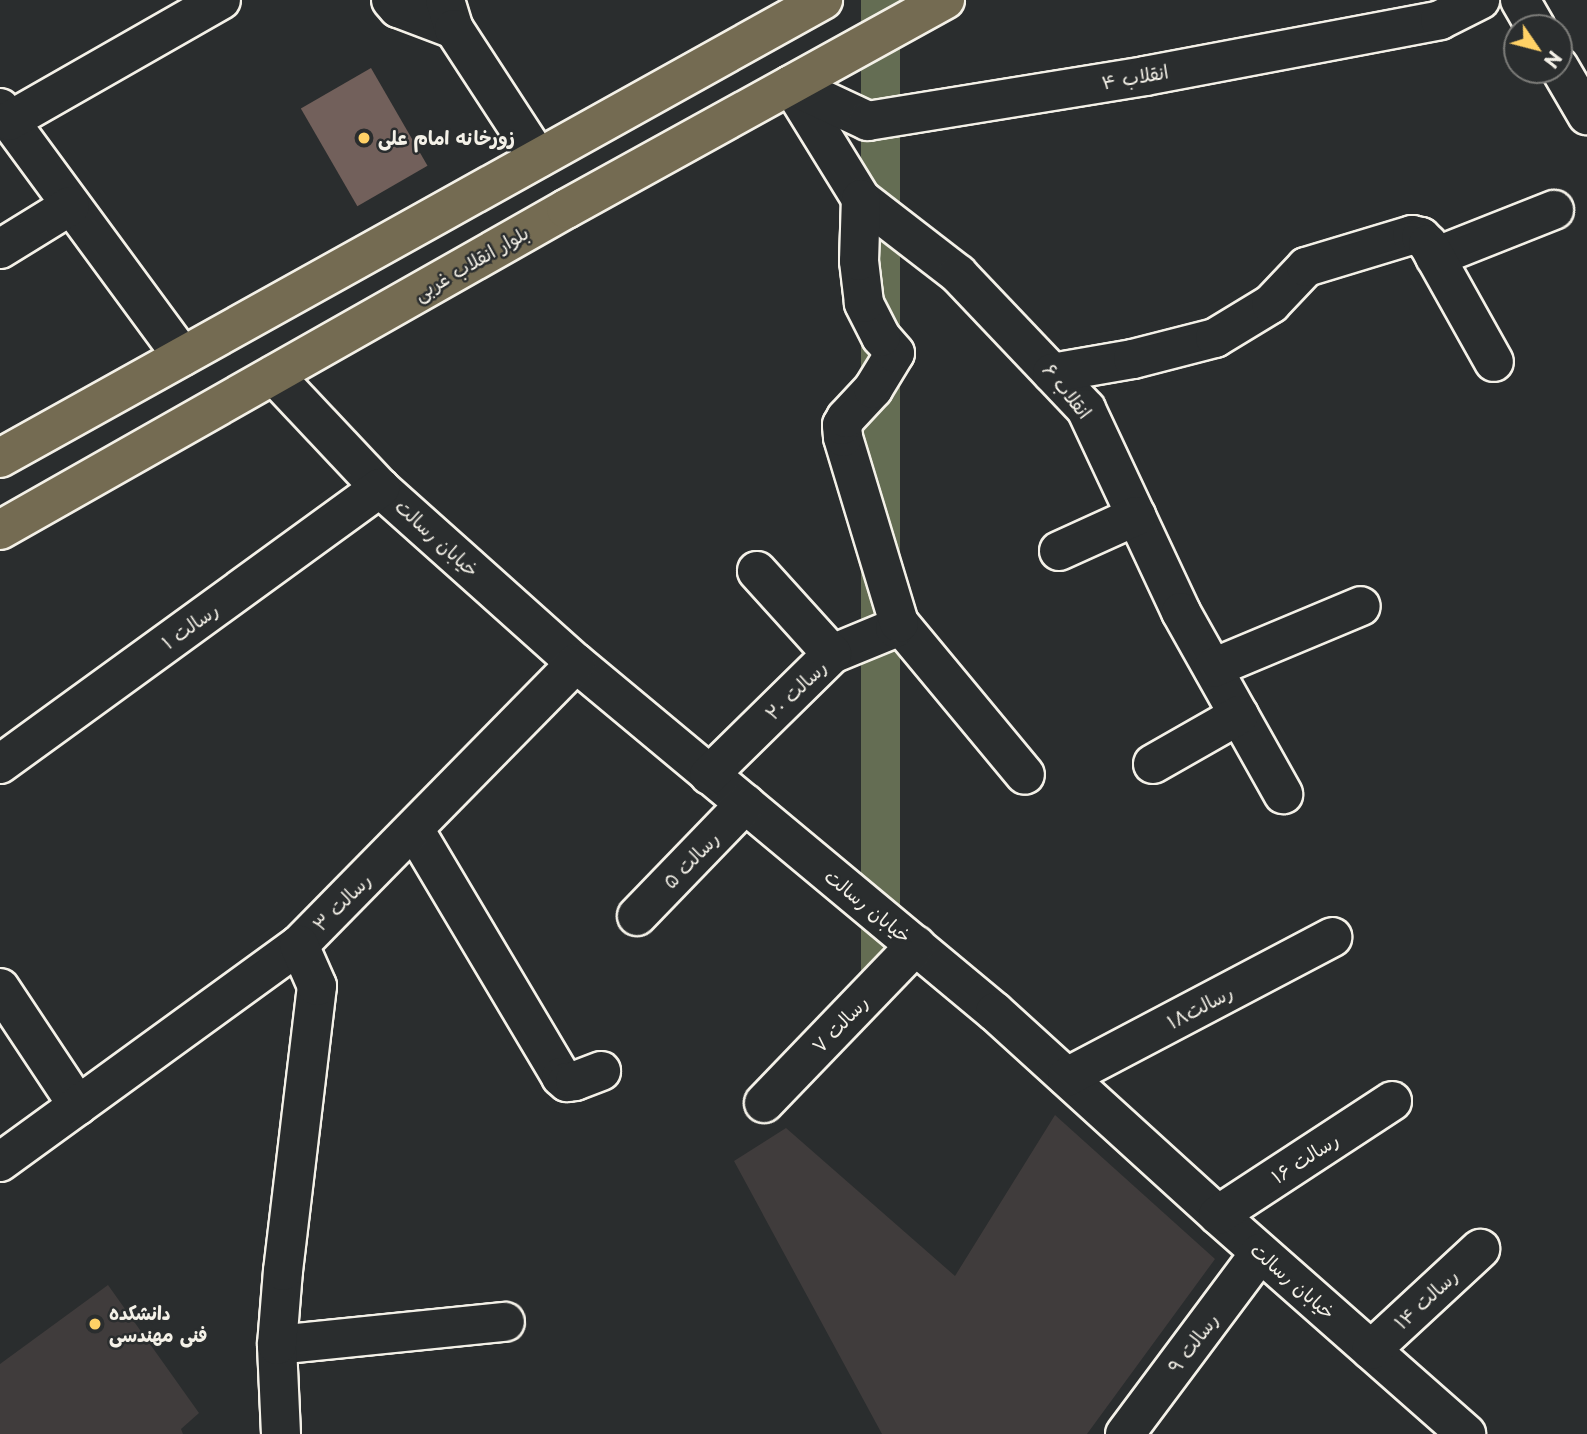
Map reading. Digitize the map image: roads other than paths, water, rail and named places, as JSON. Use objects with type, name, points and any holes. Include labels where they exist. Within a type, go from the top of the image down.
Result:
[{"type":"main road","points":[[0,458],[823,0]]},
{"type":"main road","name":"بلوار انقلاب غربی","points":[[0,530],[945,0]]},
{"type":"street","points":[[182,356],[4,115],[221,0]]},
{"type":"street","points":[[391,0],[398,8],[450,15],[538,158]]},
{"type":"street","name":"انقلاب ۴","points":[[791,85],[868,121],[1145,76],[1440,20],[1480,0]]},
{"type":"street","points":[[1569,84],[1587,115]]},
{"type":"street","name":"انقلاب ۶","points":[[791,85],[861,199],[958,274],[1086,409],[1181,612],[1283,794]]},
{"type":"street","points":[[861,199],[859,261],[864,303],[881,337],[895,353],[873,389],[846,418],[842,425],[843,437],[899,623],[1025,775]]},
{"type":"street","points":[[0,249],[70,205]]},
{"type":"street","points":[[1435,257],[1554,210]]},
{"type":"street","points":[[1052,373],[1133,359],[1215,338],[1271,304],[1306,267],[1412,236],[1421,237],[1435,257],[1494,362]]},
{"type":"street","name":"خیابان رسالت","points":[[274,375],[380,488],[576,663],[916,945],[1466,1434]]},
{"type":"street","name":"رسالت ۱","points":[[0,764],[380,488]]},
{"type":"street","points":[[1059,551],[1136,516]]},
{"type":"street","name":"رسالت ۲۰","points":[[709,775],[832,654],[757,571]]},
{"type":"street","points":[[1213,668],[1361,606]]},
{"type":"street","points":[[832,654],[895,628],[899,623]]},
{"type":"street","name":"رسالت ۳","points":[[0,1162],[299,945],[576,663]]},
{"type":"street","points":[[1153,764],[1239,715]]},
{"type":"street","name":"رسالت ۵","points":[[637,916],[744,804]]},
{"type":"street","points":[[414,829],[561,1077],[567,1082],[575,1081],[601,1071]]},
{"type":"street","name":"رسالت۱۸","points":[[1067,1077],[1332,937]]},
{"type":"street","points":[[281,1434],[277,1345],[282,1271],[317,986],[299,945]]},
{"type":"street","name":"رسالت ۷","points":[[764,1103],[916,945]]},
{"type":"street","points":[[0,988],[78,1106]]},
{"type":"street","name":"رسالت ۱۶","points":[[1218,1215],[1392,1101]]},
{"type":"street","name":"رسالت ۱۴","points":[[1371,1350],[1480,1249]]},
{"type":"street","name":"رسالت ۹","points":[[1125,1434],[1261,1252]]},
{"type":"street","points":[[277,1345],[505,1322]]},
{"type":"place","name":"زورخانه امام علی","points":[[364,138]]},
{"type":"place","name":"دانشکده فنی مهندسی","points":[[95,1324]]}]
